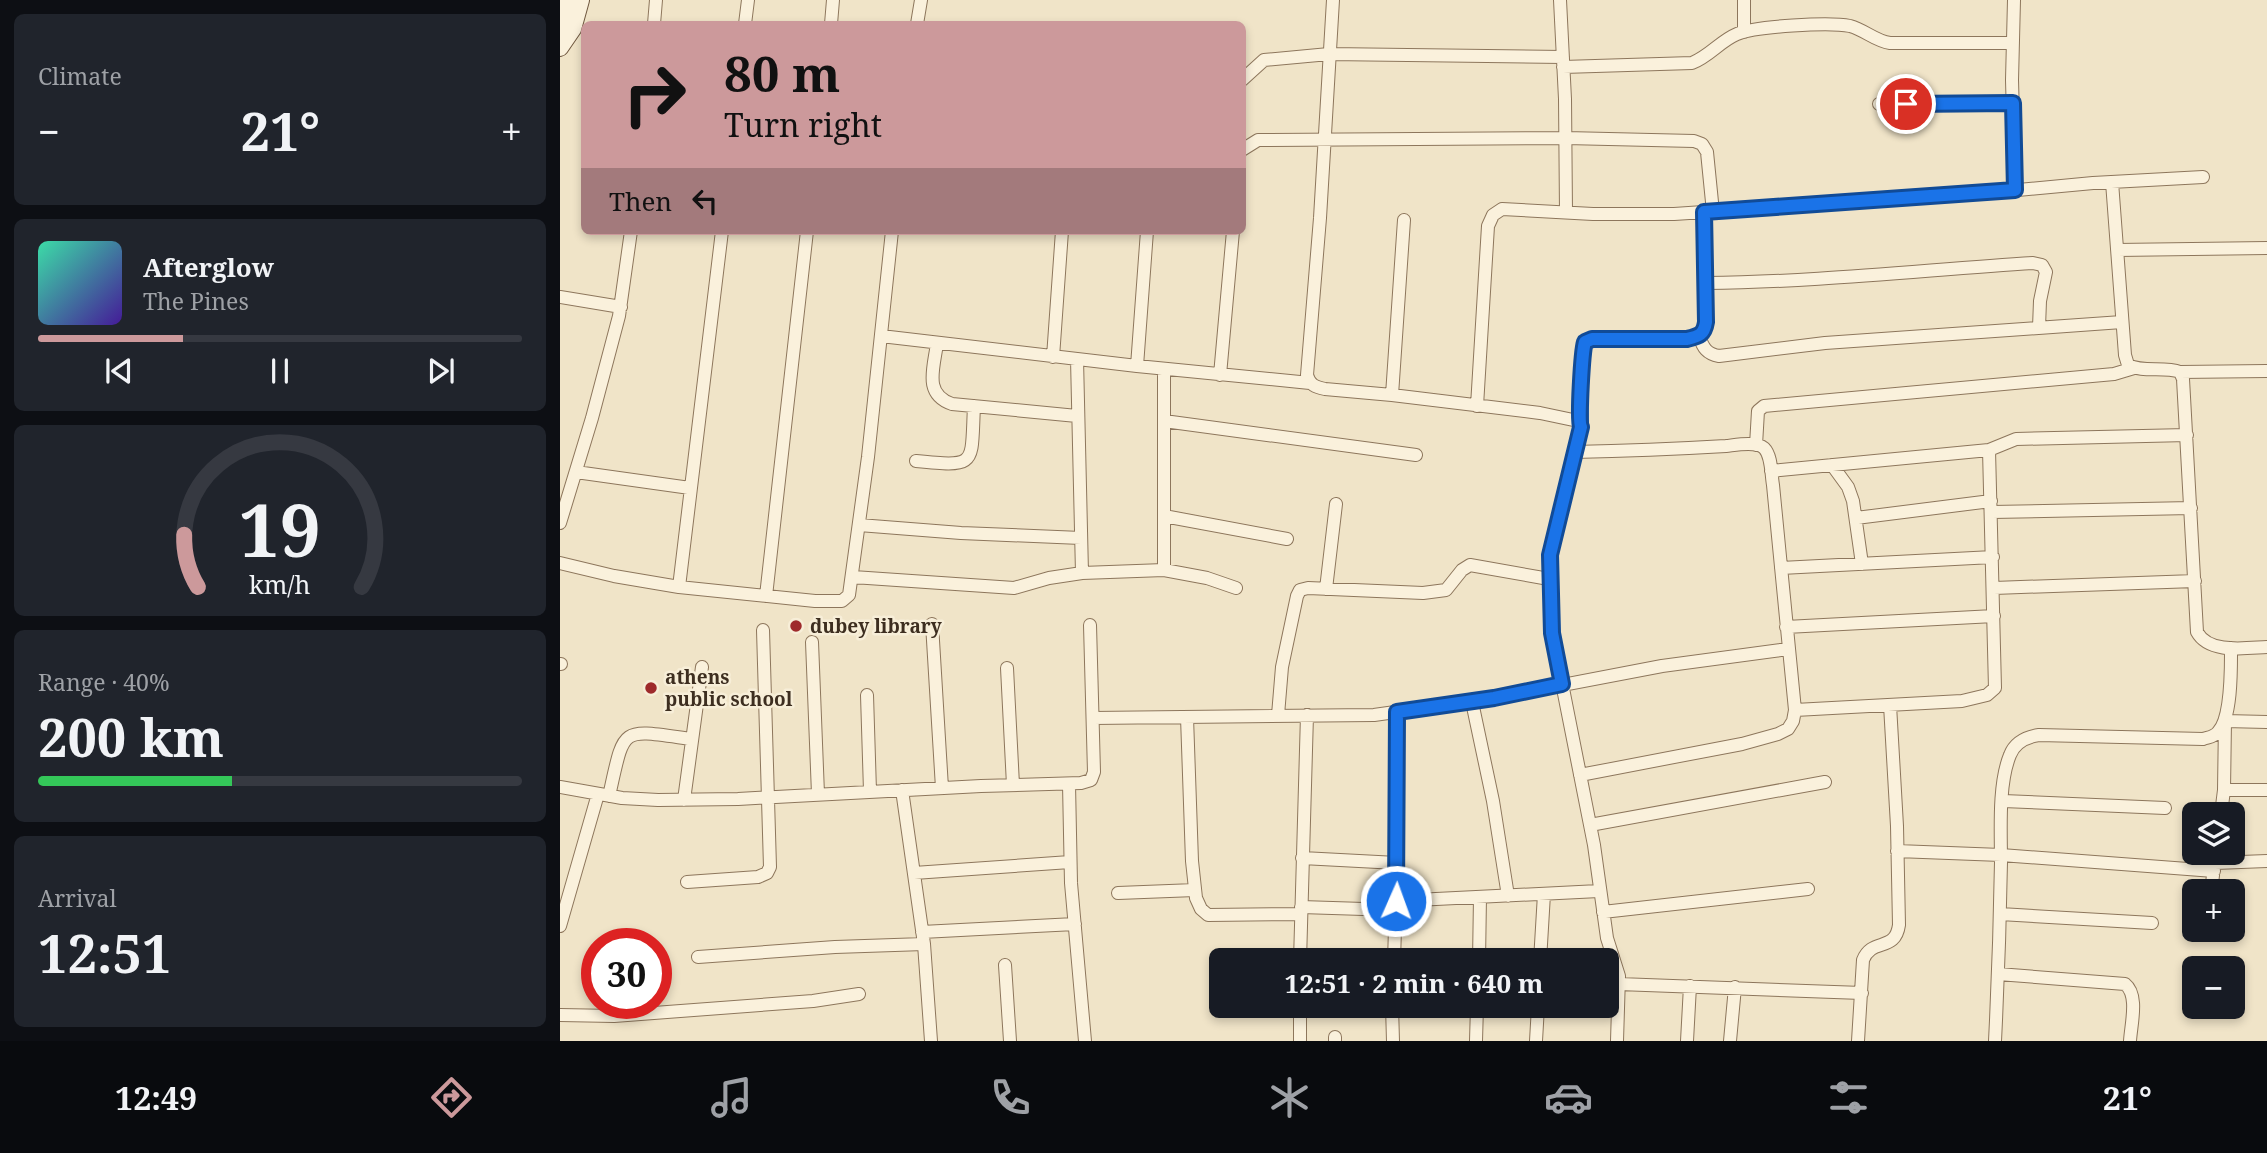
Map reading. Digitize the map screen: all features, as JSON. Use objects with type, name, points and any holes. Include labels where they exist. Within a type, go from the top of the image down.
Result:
[{"type":"street","points":[[560,48],[560,22],[568,0]]},
{"type":"street","points":[[560,48],[573,29],[581,0]]},
{"type":"street","points":[[654,21],[656,0]]},
{"type":"street","points":[[745,21],[748,0]]},
{"type":"street","points":[[831,21],[833,0]]},
{"type":"street","points":[[917,21],[920,0]]},
{"type":"street","points":[[1333,0],[1307,375],[1310,383],[1325,390],[1392,395],[1541,413],[1578,421]]},
{"type":"street","points":[[1560,0],[1566,212]]},
{"type":"street","points":[[1744,0],[1744,32]]},
{"type":"street","points":[[2014,0],[2015,190]]},
{"type":"street","points":[[1246,76],[1264,60],[1329,54],[1692,64],[1705,58],[1727,39],[1744,32],[1811,25],[1857,28],[1879,41],[1890,43],[2013,43]]},
{"type":"street","points":[[1879,104],[2013,103]]},
{"type":"street","points":[[1246,148],[1258,140],[1566,138],[1693,141],[1702,144],[1707,152],[1710,166],[1704,332],[1687,339],[1592,339],[1585,342],[1582,352],[1582,393],[1578,421],[1581,427],[1550,555],[1552,633],[1611,948]]},
{"type":"street","points":[[1477,406],[1488,226],[1493,215],[1502,209],[1674,214],[2203,177]]},
{"type":"street","points":[[2112,182],[2125,355],[2128,365],[2134,368]]},
{"type":"street","points":[[1392,395],[1404,220]]},
{"type":"street","points":[[560,523],[592,418],[621,307],[630,235]]},
{"type":"street","points":[[679,587],[722,235]]},
{"type":"street","points":[[766,596],[807,235]]},
{"type":"street","points":[[560,563],[679,587],[816,601],[842,601],[849,595],[892,235]]},
{"type":"street","points":[[1053,357],[1062,235]]},
{"type":"street","points":[[1137,366],[1147,235]]},
{"type":"street","points":[[1220,375],[1233,235]]},
{"type":"street","points":[[2117,250],[2267,248]]},
{"type":"street","points":[[1706,284],[1786,282],[1883,272],[2033,263],[2042,265],[2046,272],[2040,301],[2039,327]]},
{"type":"street","points":[[560,297],[621,307]]},
{"type":"street","points":[[1699,336],[1703,347],[1710,354],[1719,356],[1825,343],[2123,322]]},
{"type":"street","points":[[881,336],[1053,357],[1310,383]]},
{"type":"street","points":[[937,343],[932,383],[934,393],[942,401],[1077,416]]},
{"type":"street","points":[[1077,359],[1082,573]]},
{"type":"street","points":[[1756,445],[1758,411],[1764,406],[2114,374],[2134,368],[2171,368],[2180,372],[2267,371]]},
{"type":"street","points":[[1164,369],[1164,570]]},
{"type":"street","points":[[2180,372],[2183,379],[2187,435],[2197,632],[2202,640],[2211,645],[2231,648],[2267,647]]},
{"type":"street","points":[[916,461],[953,465],[961,464],[968,458],[972,451],[974,406]]},
{"type":"street","points":[[1164,421],[1416,455]]},
{"type":"street","points":[[1771,471],[1989,450],[2016,439],[2187,435]]},
{"type":"street","points":[[1574,452],[1756,445],[1764,448],[1771,471],[1795,710],[1788,729],[1778,734],[1742,744],[1580,775]]},
{"type":"street","points":[[1795,710],[1962,701],[1987,695],[1995,688],[1989,450]]},
{"type":"street","points":[[1832,465],[1848,487],[1853,500],[1862,564]]},
{"type":"street","points":[[576,472],[690,488]]},
{"type":"street","points":[[1326,589],[1336,504]]},
{"type":"street","points":[[1856,518],[1992,506],[2191,508]]},
{"type":"street","points":[[1164,516],[1287,539]]},
{"type":"street","points":[[859,524],[961,533],[1081,538]]},
{"type":"street","points":[[1781,568],[1993,557]]},
{"type":"street","points":[[1278,715],[1282,667],[1300,590],[1308,588],[1423,593],[1446,590],[1462,570],[1470,565],[1549,579]]},
{"type":"street","points":[[853,577],[1014,588],[1049,578],[1082,573],[1164,570],[1207,578],[1236,588]]},
{"type":"street","points":[[1994,588],[2195,582]]},
{"type":"street","points":[[1786,627],[1994,616]]},
{"type":"street","points":[[932,624],[942,788]]},
{"type":"street","points":[[560,787],[634,799],[684,800],[1069,784],[1091,780],[1094,772],[1090,625]]},
{"type":"street","points":[[687,882],[758,877],[767,873],[770,867],[763,629]]},
{"type":"street","points":[[812,642],[818,794]]},
{"type":"street","points":[[2222,802],[2231,648]]},
{"type":"street","points":[[1093,718],[1374,715],[1472,702],[1662,666],[1788,649]]},
{"type":"street","points":[[684,800],[702,667]]},
{"type":"street","points":[[1007,668],[1013,785]]},
{"type":"street","points":[[867,695],[870,792]]},
{"type":"street","points":[[1472,702],[1493,801],[1508,896]]},
{"type":"street","points":[[1858,1041],[1863,960],[1866,952],[1898,936],[1890,705]]},
{"type":"street","points":[[1394,948],[1397,712]]},
{"type":"street","points":[[1300,948],[1307,715]]},
{"type":"street","points":[[1187,717],[1188,795],[1195,890],[1201,909],[1208,915],[1395,906],[1480,897],[1599,891]]},
{"type":"street","points":[[2225,721],[2267,722]]},
{"type":"street","points":[[1996,1041],[2005,771],[2016,744],[2027,737],[2039,735],[2203,739],[2215,736],[2225,721]]},
{"type":"street","points":[[560,926],[623,740],[642,732],[691,739]]},
{"type":"street","points":[[1590,825],[1825,782]]},
{"type":"street","points":[[1069,784],[1070,862],[1085,1041]]},
{"type":"street","points":[[902,790],[923,938],[931,1041]]},
{"type":"street","points":[[2224,790],[2267,790]]},
{"type":"street","points":[[2003,801],[2165,808]]},
{"type":"street","points":[[1897,851],[2182,861]]},
{"type":"street","points":[[1302,858],[1397,863]]},
{"type":"street","points":[[2245,861],[2267,861]]},
{"type":"street","points":[[914,873],[1070,862]]},
{"type":"street","points":[[1603,912],[1808,889]]},
{"type":"street","points":[[1118,893],[1195,890]]},
{"type":"street","points":[[1541,948],[1544,894]]},
{"type":"street","points":[[1479,948],[1480,897]]},
{"type":"street","points":[[2000,914],[2152,923]]},
{"type":"street","points":[[698,957],[1075,924]]},
{"type":"street","points":[[1005,965],[1010,1041]]},
{"type":"street","points":[[1998,974],[2125,984],[2130,988],[2133,999],[2130,1041]]},
{"type":"street","points":[[1619,984],[1862,993]]},
{"type":"street","points":[[1688,1041],[1690,986]]},
{"type":"street","points":[[1730,1041],[1735,987]]},
{"type":"street","points":[[560,1015],[614,1016],[813,1001],[859,994]]},
{"type":"street","points":[[1300,1018],[1300,1041]]},
{"type":"street","points":[[1392,1018],[1393,1041]]},
{"type":"street","points":[[1476,1041],[1477,1018]]},
{"type":"street","points":[[1536,1041],[1537,1018]]},
{"type":"street","points":[[1617,1041],[1618,1018]]},
{"type":"place","name":"dubey library","points":[[796,626]]},
{"type":"place","name":"athens public school","points":[[651,688]]},
{"type":"route","points":[[1396,901],[1397,712],[1494,698],[1562,684],[1552,633],[1550,555],[1581,427],[1578,421],[1582,393],[1582,352],[1585,342],[1592,339],[1687,339],[1704,332],[1704,212],[2015,190],[2013,103],[1906,104]]}]
